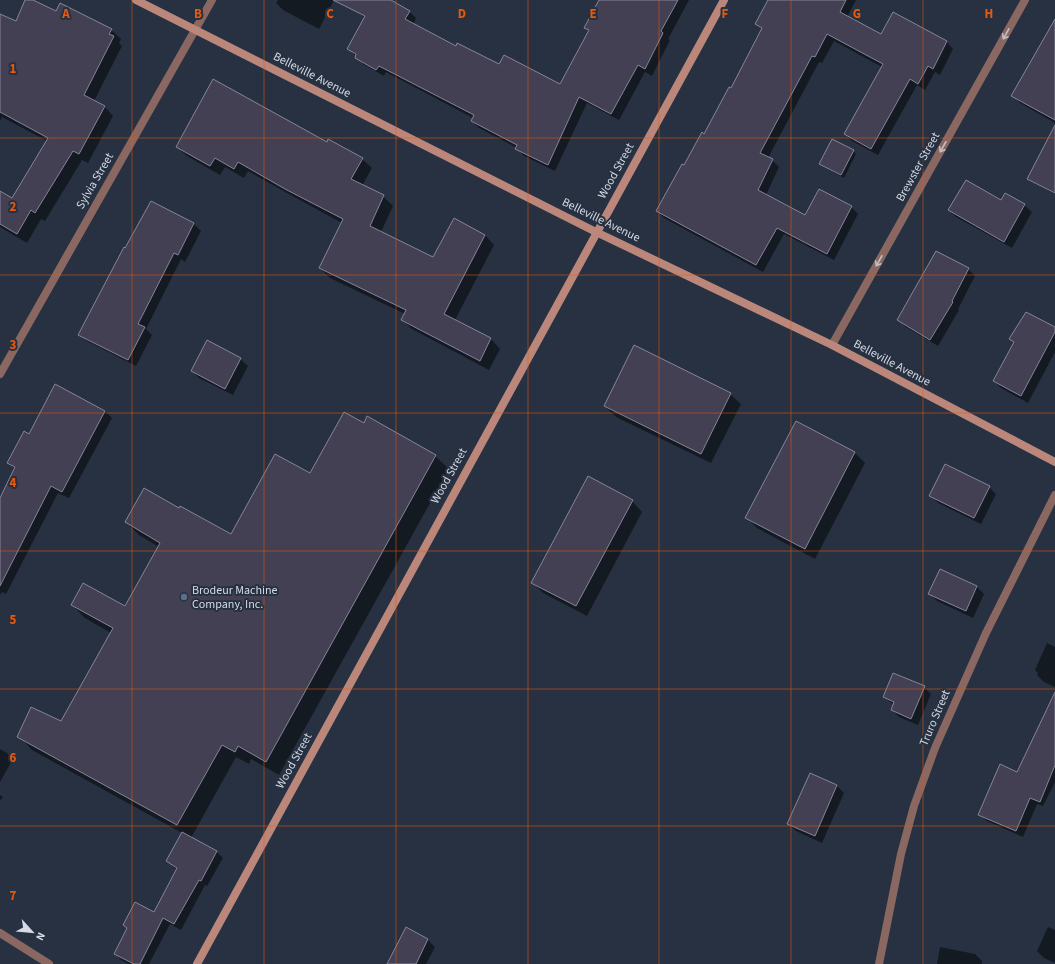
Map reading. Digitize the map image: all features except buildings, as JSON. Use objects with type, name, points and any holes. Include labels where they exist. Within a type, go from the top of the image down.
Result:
[{"type":"street","name":"Belleville Avenue","points":[[136,0],[596,232],[832,345],[1055,462]]},
{"type":"street","name":"Sylvia Street","points":[[0,374],[212,0]]},
{"type":"street","name":"Wood Street","points":[[196,964],[724,0]]},
{"type":"street","name":"Brewster Street","points":[[832,345],[1025,0]]},
{"type":"street","name":"Truro Street","points":[[879,964],[901,854],[914,806],[935,748],[986,633],[1055,495]]},
{"type":"street","points":[[0,933],[49,964]]},
{"type":"place","name":"Brodeur Machine Company, Inc.","points":[[184,597]]}]
